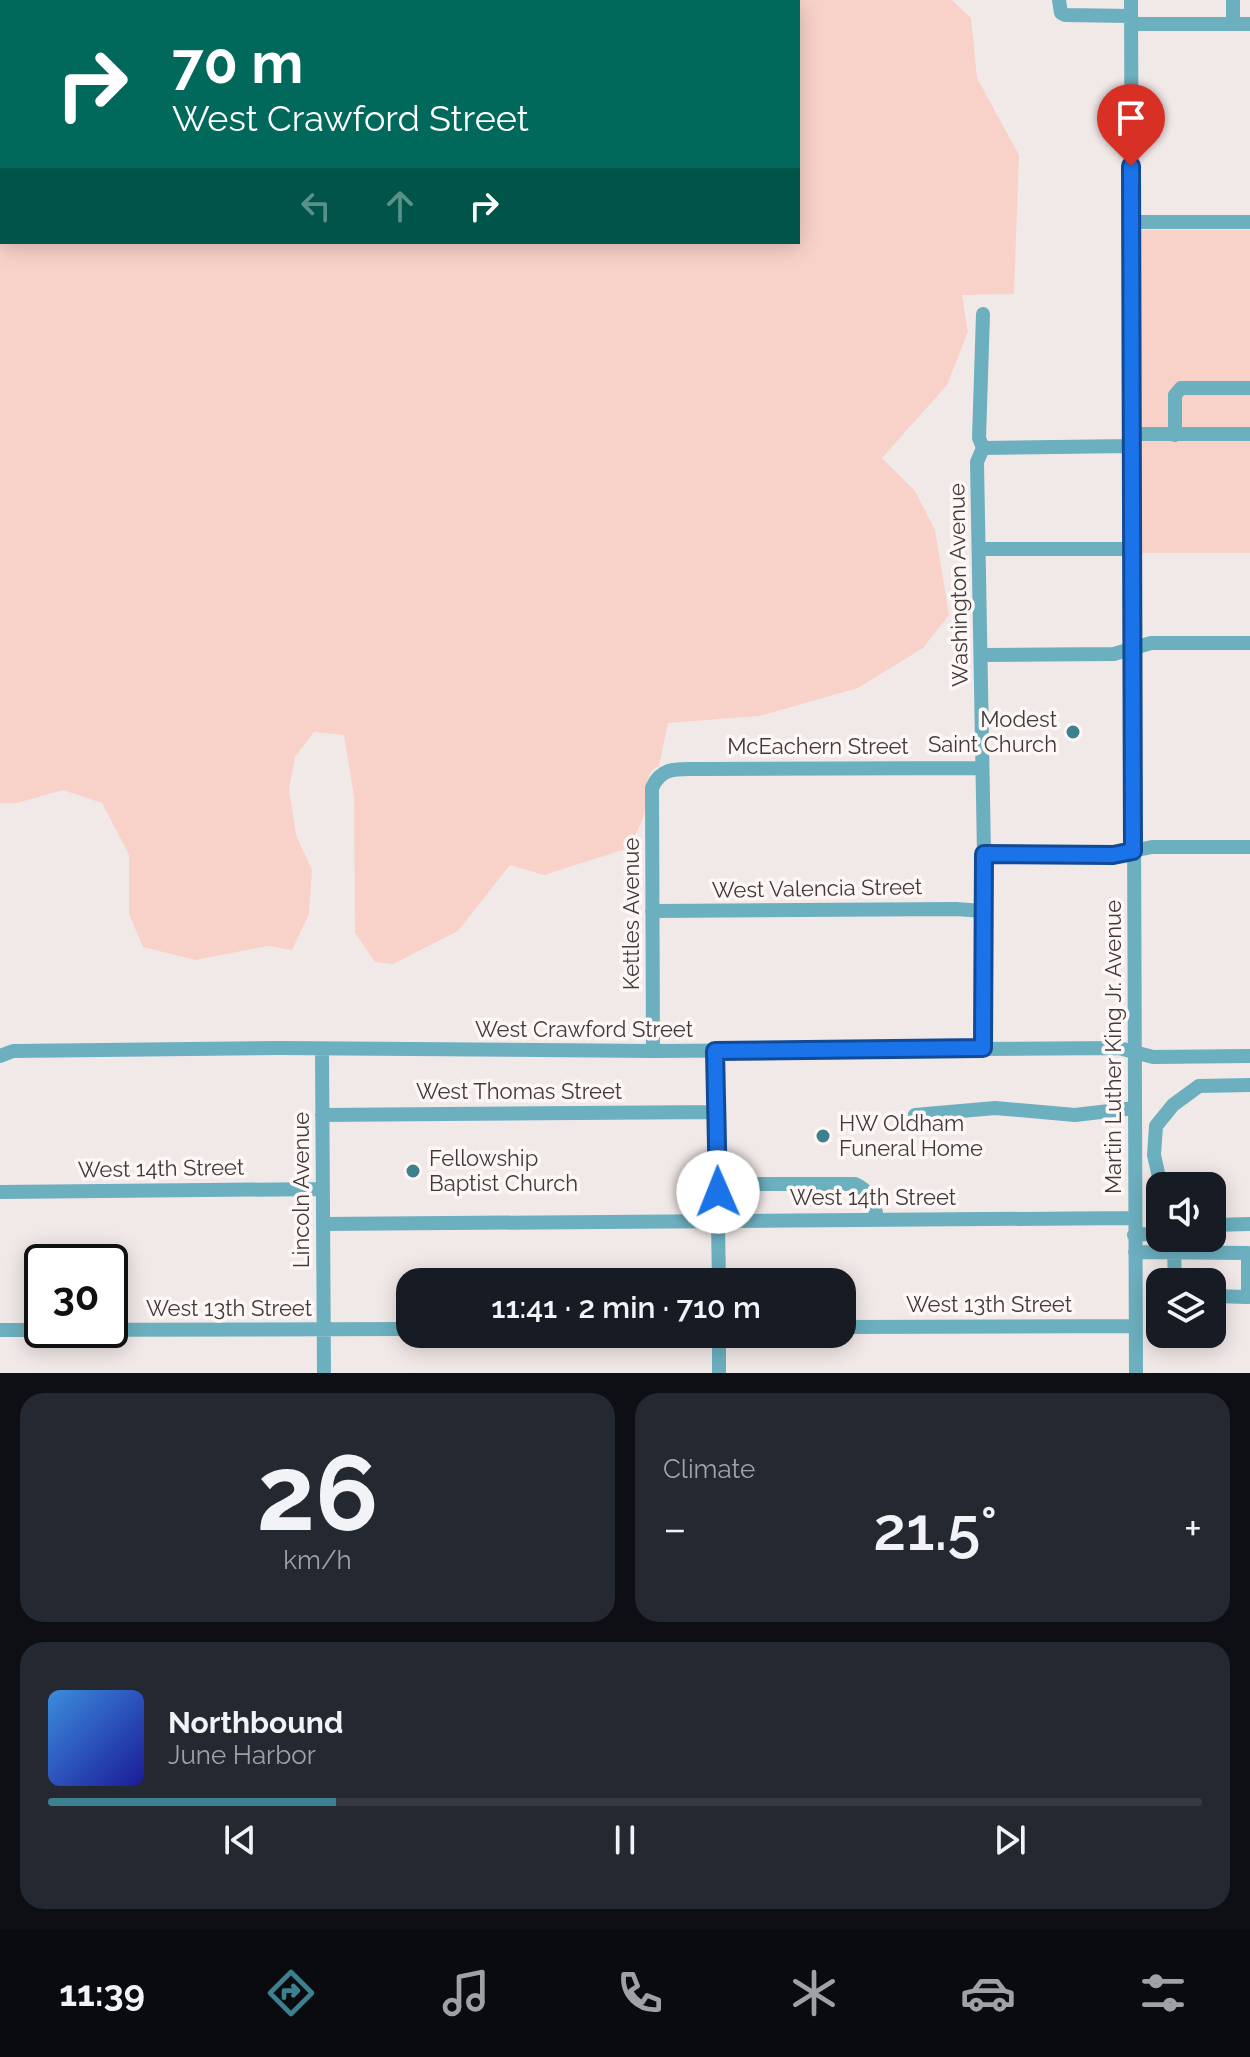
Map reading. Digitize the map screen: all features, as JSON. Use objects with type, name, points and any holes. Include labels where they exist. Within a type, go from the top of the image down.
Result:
[{"type":"street","points":[[1059,0],[1061,13],[1065,15],[1250,24]]},
{"type":"street","name":"Martin Luther King Jr. Avenue","points":[[1131,0],[1136,1373]]},
{"type":"street","points":[[1233,0],[1233,24]]},
{"type":"street","points":[[1132,222],[1250,222]]},
{"type":"street","name":"Washington Avenue","points":[[983,314],[979,438],[983,448],[977,462],[981,549],[983,1048]]},
{"type":"street","points":[[1175,435],[1175,395],[1181,388],[1250,388]]},
{"type":"street","points":[[983,448],[1175,435],[1250,434]]},
{"type":"street","points":[[981,549],[1133,549]]},
{"type":"street","points":[[981,655],[1114,654],[1151,643],[1250,643]]},
{"type":"street","name":"McEachern Street","points":[[656,778],[671,769],[982,768]]},
{"type":"street","name":"Kettles Avenue","points":[[653,1051],[652,788],[656,778]]},
{"type":"street","points":[[984,854],[1113,855],[1152,847],[1250,847]]},
{"type":"street","name":"West Valencia Street","points":[[652,911],[983,911]]},
{"type":"street","name":"West Crawford Street","points":[[6,1053],[1119,1048],[1153,1057],[1250,1056]]},
{"type":"street","name":"Lincoln Avenue","points":[[322,1050],[324,1373]]},
{"type":"street","points":[[715,1051],[719,1268]]},
{"type":"street","points":[[1158,1172],[1154,1155],[1156,1126],[1173,1105],[1199,1086],[1250,1085]]},
{"type":"street","points":[[915,1115],[995,1108],[1075,1115],[1135,1108]]},
{"type":"street","name":"West Thomas Street","points":[[322,1115],[716,1112]]},
{"type":"street","points":[[718,1184],[855,1184],[871,1199],[877,1219]]},
{"type":"street","name":"West 14th Street","points":[[0,1192],[323,1189]]},
{"type":"street","name":"West 14th Street","points":[[323,1224],[1135,1218]]},
{"type":"street","points":[[1226,1225],[1250,1224]]},
{"type":"street","points":[[1134,1235],[1146,1234]]},
{"type":"street","points":[[1135,1252],[1146,1252]]},
{"type":"street","points":[[1175,1268],[1174,1252],[1248,1253],[1248,1297],[1226,1296]]},
{"type":"street","name":"West 13th Street","points":[[856,1327],[1136,1326]]},
{"type":"street","name":"West 13th Street","points":[[0,1330],[396,1329]]},
{"type":"street","points":[[719,1348],[719,1373]]},
{"type":"shaded area","points":[[800,0],[952,0],[971,18],[977,78],[1019,155],[1014,294],[962,295],[968,332],[947,385],[882,458],[915,491],[935,530],[949,615],[923,648],[858,688],[759,716],[668,723],[659,766],[653,769],[648,779],[644,816],[629,848],[544,875],[510,865],[458,931],[393,964],[375,962],[355,933],[354,797],[344,735],[314,732],[295,757],[289,789],[296,835],[312,870],[309,914],[292,950],[268,946],[195,960],[143,947],[129,914],[129,855],[102,803],[63,790],[17,803],[0,803],[0,244],[800,244]]},
{"type":"shaded area","points":[[1139,230],[1250,230],[1250,553],[1140,553]]},
{"type":"place","name":"Modest Saint Church","points":[[1073,732]]},
{"type":"place","name":"HW Oldham Funeral Home","points":[[823,1136]]},
{"type":"place","name":"Fellowship Baptist Church","points":[[413,1171]]},
{"type":"route","points":[[718,1192],[715,1051],[983,1048],[984,854],[1113,855],[1133,851],[1131,166]]}]
